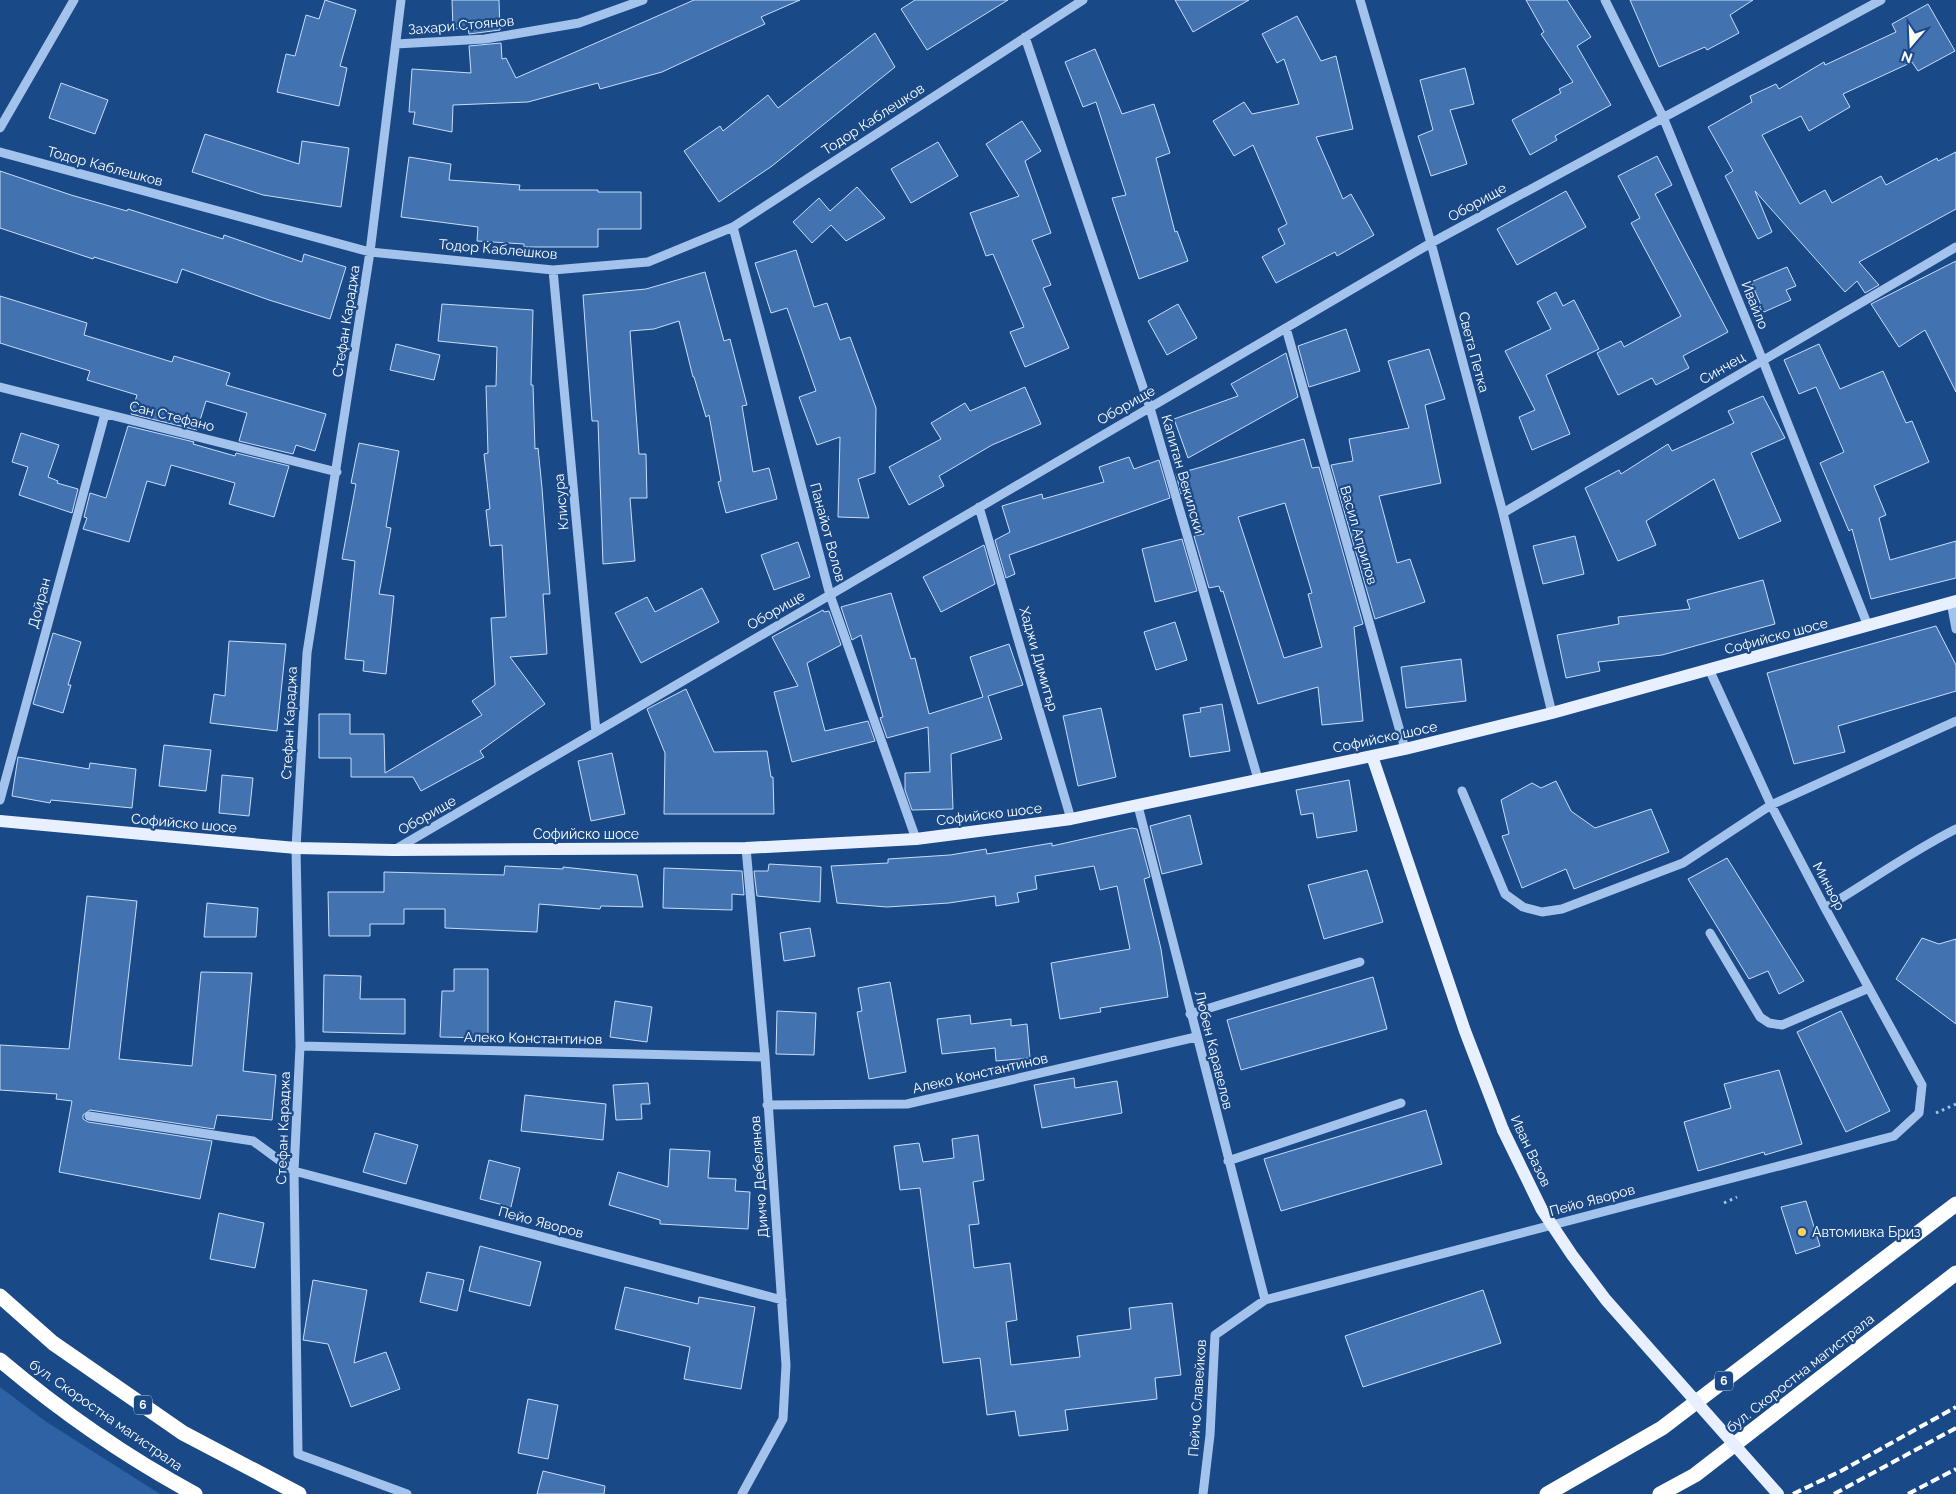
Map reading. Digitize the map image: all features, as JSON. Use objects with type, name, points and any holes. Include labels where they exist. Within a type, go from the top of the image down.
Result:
[{"type":"highway","name":"6","points":[[1547,1494],[1662,1428],[1956,1204]]},
{"type":"highway","name":"бул. Скоростна магистрала","points":[[1660,1494],[1695,1475],[1956,1273]]},
{"type":"highway","name":"бул. Скоростна магистрала","points":[[0,1296],[53,1343],[183,1433],[299,1494]]},
{"type":"highway","name":"бул. Скоростна магистрала","points":[[0,1360],[26,1382],[156,1473],[195,1494]]},
{"type":"main road","name":"Софийско шосе","points":[[0,821],[296,848],[393,850],[746,848],[916,839],[1072,819],[1406,749],[1552,713],[1953,601]]},
{"type":"main road","name":"Иван Вазов","points":[[1372,756],[1465,1031],[1503,1130],[1542,1210],[1572,1255],[1606,1300],[1778,1494]]},
{"type":"street","points":[[0,128],[74,0]]},
{"type":"street","name":"Стефан Караджа","points":[[401,0],[370,252],[337,472],[307,653],[296,848],[300,1046],[294,1171],[298,1454],[407,1494]]},
{"type":"street","name":"Захари Стоянов","points":[[396,44],[485,39],[579,23],[643,0]]},
{"type":"street","name":"Тодор Каблешков","points":[[0,152],[370,252],[553,270],[648,262],[733,227],[1083,0]]},
{"type":"street","name":"Света Петка","points":[[1360,0],[1431,242],[1503,513],[1552,713]]},
{"type":"street","name":"Ивайло","points":[[1605,0],[1663,116],[1763,360],[1868,626]]},
{"type":"street","name":"Оборище","points":[[393,850],[1431,242],[1881,0]]},
{"type":"street","name":"Капитан Векилски","points":[[1025,37],[1150,408],[1258,779]]},
{"type":"street","name":"Панайот Волов","points":[[733,227],[830,595],[916,839]]},
{"type":"street","name":"Синчец","points":[[1503,513],[1956,247]]},
{"type":"street","name":"Клисура","points":[[553,270],[596,732]]},
{"type":"street","name":"Васил Априлов","points":[[1286,328],[1406,749]]},
{"type":"street","name":"Сан Стефано","points":[[0,387],[337,472]]},
{"type":"street","name":"Дойран","points":[[0,800],[105,414]]},
{"type":"street","name":"Хаджи Димитър","points":[[980,507],[1072,819]]},
{"type":"street","points":[[1953,601],[1956,629]]},
{"type":"street","name":"Миньор","points":[[1710,669],[1771,804],[1825,908],[1922,1085],[1919,1113]]},
{"type":"street","points":[[1462,791],[1505,894],[1523,907],[1542,912],[1562,909],[1684,863],[1771,804],[1956,721]]},
{"type":"street","name":"Любен Каравелов","points":[[1138,806],[1265,1300]]},
{"type":"street","points":[[1825,908],[1869,882],[1912,852],[1956,829]]},
{"type":"street","name":"Димчо Дебелянов","points":[[742,1494],[783,1418],[786,1365],[767,1105],[766,1057],[746,848]]},
{"type":"street","points":[[1710,933],[1760,1017],[1768,1024],[1782,1025],[1869,988]]},
{"type":"street","points":[[1190,1014],[1360,962]]},
{"type":"street","name":"Алеко Константинов","points":[[767,1105],[908,1104],[1196,1037]]},
{"type":"street","name":"Алеко Константинов","points":[[300,1046],[766,1057]]},
{"type":"street","points":[[1228,1161],[1401,1103]]},
{"type":"street","name":"Пейо Яворов","points":[[1265,1300],[1894,1136],[1919,1113]]},
{"type":"street","points":[[89,1116],[253,1141],[294,1171]]},
{"type":"street","name":"Пейо Яворов","points":[[294,1171],[782,1300]]},
{"type":"street","name":"Пейчо Славейков","points":[[1203,1494],[1210,1435],[1215,1335],[1265,1300]]},
{"type":"shaded area","points":[[0,1387],[45,1421],[160,1494],[0,1494]]},
{"type":"building","points":[[325,0],[356,10],[340,66],[347,68],[339,106],[277,92],[286,54],[295,56],[306,15],[319,19]]},
{"type":"building","points":[[452,0],[499,0],[500,30],[469,34],[468,28],[453,29]]},
{"type":"building","points":[[694,0],[800,0],[761,17],[765,24],[662,72],[600,89],[598,83],[528,102],[453,105],[452,132],[413,124],[415,112],[409,112],[412,69],[471,73],[469,46],[501,43],[502,59],[506,58],[516,78]]},
{"type":"building","points":[[915,0],[1008,0],[927,50],[901,9]]},
{"type":"building","points":[[1175,0],[1249,0],[1193,32]]},
{"type":"building","points":[[1526,0],[1567,0],[1591,37],[1577,46],[1611,105],[1555,136],[1557,140],[1530,155],[1512,120],[1561,93],[1559,89],[1573,82],[1541,34],[1544,32]]},
{"type":"building","points":[[1630,0],[1753,0],[1730,15],[1739,33],[1707,50],[1705,47],[1659,67]]},
{"type":"building","points":[[1928,4],[1955,51],[1918,71],[1912,62],[1843,94],[1850,107],[1809,131],[1801,116],[1762,135],[1800,204],[1825,190],[1832,203],[1881,176],[1886,185],[1937,158],[1938,161],[1956,152],[1956,209],[1859,262],[1879,285],[1865,293],[1857,281],[1845,292],[1755,191],[1772,232],[1758,239],[1725,176],[1733,171],[1708,127],[1752,102],[1750,96],[1776,84],[1779,89],[1824,62],[1825,65],[1896,32],[1892,24]]},
{"type":"building","points":[[1297,16],[1321,61],[1336,56],[1353,129],[1316,137],[1343,199],[1351,194],[1374,235],[1337,256],[1335,252],[1276,283],[1262,257],[1285,244],[1278,229],[1287,224],[1253,145],[1234,156],[1213,121],[1244,102],[1252,114],[1299,104],[1284,59],[1277,63],[1262,34]]},
{"type":"building","points":[[875,33],[895,67],[772,166],[719,202],[684,151],[720,126],[723,131],[768,95],[778,108]]},
{"type":"building","points":[[1095,49],[1122,114],[1154,104],[1170,153],[1156,158],[1175,232],[1177,231],[1188,261],[1139,279],[1112,198],[1126,195],[1096,102],[1083,107],[1065,62]]},
{"type":"building","points":[[1465,68],[1474,104],[1450,110],[1467,164],[1431,176],[1418,136],[1433,130],[1420,80]]},
{"type":"building","points":[[61,83],[108,100],[95,134],[49,118]]},
{"type":"building","points":[[1022,121],[1041,151],[1025,161],[1051,233],[1032,240],[1051,285],[1043,288],[1069,348],[1025,367],[1010,332],[1024,327],[993,254],[986,256],[970,213],[1019,196],[986,144]]},
{"type":"building","points":[[205,134],[299,164],[302,141],[349,148],[341,207],[263,195],[192,172]]},
{"type":"building","points":[[938,142],[958,176],[911,203],[891,169]]},
{"type":"building","points":[[1657,156],[1672,185],[1655,194],[1728,332],[1683,356],[1689,368],[1656,385],[1652,378],[1618,395],[1597,353],[1621,341],[1624,347],[1681,316],[1631,223],[1640,218],[1618,176]]},
{"type":"building","points":[[409,157],[451,164],[449,180],[520,185],[519,190],[641,192],[641,229],[598,229],[598,247],[524,247],[524,244],[477,241],[478,227],[401,217]]},
{"type":"building","points":[[0,171],[71,195],[127,211],[128,209],[223,239],[224,235],[302,262],[304,254],[346,267],[330,319],[269,300],[182,269],[177,283],[94,257],[93,259],[0,228]]},
{"type":"building","points":[[857,187],[885,218],[846,241],[831,225],[812,243],[793,222],[819,198],[830,211]]},
{"type":"building","points":[[1566,191],[1586,227],[1517,265],[1497,229]]},
{"type":"building","points":[[796,250],[814,307],[827,303],[840,340],[850,337],[876,408],[875,473],[858,479],[869,518],[838,517],[840,437],[817,445],[799,397],[816,391],[787,308],[771,313],[755,263]]},
{"type":"building","points":[[1956,261],[1956,392],[1925,330],[1899,347],[1871,304]]},
{"type":"building","points":[[1787,267],[1796,286],[1786,290],[1791,300],[1764,312],[1751,282]]},
{"type":"building","points":[[705,272],[724,341],[730,339],[747,405],[742,406],[753,472],[769,468],[777,499],[726,513],[718,482],[721,481],[709,415],[706,417],[693,377],[679,321],[654,329],[630,331],[639,454],[646,454],[647,498],[630,498],[635,561],[603,564],[598,421],[592,421],[583,295],[646,289]]},
{"type":"building","points":[[1556,292],[1563,306],[1574,300],[1599,349],[1546,375],[1570,434],[1532,450],[1519,417],[1535,410],[1505,351],[1551,329],[1537,302]]},
{"type":"building","points":[[0,296],[87,323],[84,335],[172,362],[174,356],[230,373],[226,385],[326,414],[315,451],[296,445],[293,454],[239,441],[247,413],[206,401],[197,430],[131,414],[137,395],[87,380],[90,371],[0,343]]},
{"type":"building","points":[[442,304],[533,310],[531,385],[533,385],[535,449],[538,448],[550,594],[543,594],[547,654],[510,657],[545,704],[480,751],[484,757],[421,791],[413,777],[351,777],[351,758],[319,758],[319,714],[350,714],[350,734],[384,734],[385,773],[482,715],[472,701],[495,685],[491,618],[506,617],[502,545],[490,546],[486,510],[490,509],[484,454],[488,453],[486,386],[496,386],[497,347],[438,341]]},
{"type":"building","points":[[1178,304],[1197,338],[1167,355],[1148,321]]},
{"type":"building","points":[[1346,329],[1360,371],[1309,387],[1298,346]]},
{"type":"building","points":[[396,344],[440,355],[434,380],[390,370]]},
{"type":"building","points":[[1819,344],[1840,389],[1883,371],[1906,423],[1912,421],[1929,462],[1874,486],[1886,515],[1879,518],[1890,560],[1956,541],[1956,578],[1871,599],[1852,529],[1849,531],[1820,463],[1844,452],[1816,387],[1799,394],[1784,360]]},
{"type":"building","points":[[1429,349],[1445,399],[1425,405],[1441,483],[1379,496],[1397,563],[1410,559],[1425,602],[1375,619],[1331,465],[1353,461],[1349,439],[1409,428],[1388,361]]},
{"type":"building","points":[[1286,353],[1298,397],[1188,458],[1174,419],[1238,396],[1231,384]]},
{"type":"building","points":[[1025,387],[1041,424],[992,445],[939,476],[944,486],[909,505],[889,467],[941,439],[931,423],[965,403],[970,411]]},
{"type":"building","points":[[1763,396],[1785,438],[1751,453],[1781,521],[1739,539],[1714,479],[1646,521],[1656,545],[1618,561],[1585,488],[1619,470],[1621,474],[1668,444],[1672,451],[1734,423],[1728,411]]},
{"type":"building","points":[[128,426],[194,442],[193,444],[235,456],[236,453],[289,466],[274,517],[229,504],[235,483],[171,465],[165,486],[147,481],[129,542],[83,529],[87,518],[84,517],[90,493],[106,498]]},
{"type":"building","points":[[21,433],[59,445],[48,477],[58,481],[57,483],[78,489],[72,513],[19,495],[28,467],[12,462]]},
{"type":"building","points":[[1304,439],[1312,468],[1319,467],[1363,624],[1354,627],[1363,721],[1322,725],[1318,687],[1258,704],[1223,591],[1221,592],[1219,586],[1209,588],[1194,536],[1204,534],[1190,490],[1181,494],[1176,474]],"holes":[[[1285,503],[1312,593],[1308,594],[1322,647],[1284,658],[1238,517]]]},
{"type":"building","points":[[359,443],[399,451],[386,527],[391,528],[379,594],[394,596],[386,674],[363,671],[364,661],[345,659],[355,561],[342,559],[356,484],[351,483]]},
{"type":"building","points":[[1129,457],[1134,469],[1159,460],[1170,498],[1009,555],[1015,574],[1006,578],[995,540],[1010,532],[1002,506],[1042,494],[1043,499],[1104,482],[1099,467]]},
{"type":"building","points":[[1575,536],[1584,574],[1543,584],[1533,546]]},
{"type":"building","points":[[1182,539],[1197,591],[1155,602],[1142,549]]},
{"type":"building","points":[[798,542],[810,577],[774,590],[761,555]]},
{"type":"building","points":[[984,545],[995,584],[941,612],[923,577]]},
{"type":"building","points":[[1763,580],[1775,624],[1662,655],[1598,662],[1600,671],[1566,678],[1557,635],[1619,624],[1618,617],[1690,609],[1687,600]]},
{"type":"building","points":[[702,588],[719,622],[641,663],[615,613],[647,597],[655,612]]},
{"type":"building","points":[[891,593],[911,659],[915,658],[929,714],[983,697],[970,657],[1009,644],[1023,685],[988,696],[1002,739],[951,754],[953,809],[912,810],[905,790],[905,773],[930,772],[928,727],[887,738],[880,718],[883,717],[861,635],[852,640],[841,607]]},
{"type":"building","points":[[823,610],[824,612],[829,611],[841,645],[807,663],[825,731],[868,721],[875,741],[792,762],[774,692],[798,686],[772,637]]},
{"type":"building","points":[[1175,622],[1187,660],[1156,670],[1144,632]]},
{"type":"building","points":[[1936,626],[1956,665],[1956,691],[1838,726],[1845,752],[1794,764],[1767,673]]},
{"type":"building","points":[[53,633],[81,642],[68,685],[71,685],[63,713],[33,704]]},
{"type":"building","points":[[229,641],[286,644],[277,731],[210,723],[214,694],[225,696]]},
{"type":"building","points":[[1461,659],[1466,701],[1406,708],[1401,667]]},
{"type":"building","points":[[686,689],[714,752],[767,751],[771,777],[773,777],[774,814],[664,814],[665,753],[647,709]]},
{"type":"building","points":[[1222,704],[1230,751],[1190,757],[1183,715],[1201,712],[1200,708]]},
{"type":"building","points":[[1101,708],[1116,777],[1078,786],[1063,716]]},
{"type":"building","points":[[164,745],[211,750],[206,791],[159,786]]},
{"type":"building","points":[[612,753],[625,814],[591,821],[578,761]]},
{"type":"building","points":[[18,757],[89,769],[90,763],[136,769],[132,808],[51,800],[50,803],[12,796]]},
{"type":"building","points":[[222,775],[253,778],[249,816],[219,813]]},
{"type":"building","points":[[1349,780],[1357,831],[1317,838],[1313,813],[1301,815],[1296,790]]},
{"type":"building","points":[[1556,781],[1571,811],[1595,828],[1651,809],[1669,852],[1574,889],[1566,869],[1522,888],[1502,836],[1509,834],[1501,800],[1532,783],[1541,788]]},
{"type":"building","points":[[1190,815],[1202,864],[1162,874],[1150,826]]},
{"type":"building","points":[[1132,828],[1137,829],[1150,877],[1144,879],[1161,949],[1168,997],[1100,1008],[1101,1012],[1060,1019],[1051,963],[1130,949],[1117,886],[1100,890],[1094,866],[1035,876],[1037,889],[1017,893],[1019,902],[996,906],[995,896],[949,903],[887,907],[837,903],[831,866],[888,863],[888,859],[950,855],[986,849],[987,854],[1052,843],[1052,846]]},
{"type":"building","points":[[1727,858],[1804,981],[1779,994],[1768,971],[1749,979],[1688,879]]},
{"type":"building","points":[[769,864],[821,867],[820,902],[757,896],[754,871],[768,871]]},
{"type":"building","points":[[505,866],[563,869],[563,867],[637,875],[643,907],[601,906],[600,909],[539,904],[537,932],[445,928],[445,909],[404,909],[404,924],[370,924],[370,936],[329,936],[328,892],[384,892],[384,872],[504,875]]},
{"type":"building","points":[[664,868],[742,871],[744,895],[732,894],[732,910],[663,908]]},
{"type":"building","points":[[1367,870],[1383,922],[1324,939],[1308,885]]},
{"type":"building","points":[[87,896],[137,901],[119,1059],[192,1066],[201,972],[252,973],[243,1071],[276,1075],[272,1120],[217,1115],[214,1129],[90,1110],[83,1115],[83,1119],[88,1122],[212,1141],[200,1199],[59,1172],[72,1101],[56,1099],[57,1094],[0,1090],[0,1045],[69,1049]]},
{"type":"building","points":[[207,903],[258,908],[256,937],[204,937]]},
{"type":"building","points":[[810,928],[815,956],[784,961],[780,933]]},
{"type":"building","points":[[1922,938],[1939,944],[1956,939],[1956,1024],[1896,979]]},
{"type":"building","points":[[454,969],[488,969],[488,1038],[440,1037],[442,991],[454,991]]},
{"type":"building","points":[[324,975],[361,976],[360,999],[405,999],[405,1034],[323,1032]]},
{"type":"building","points":[[1373,977],[1387,1029],[1241,1070],[1227,1020]]},
{"type":"building","points":[[890,982],[906,1072],[869,1079],[857,1012],[862,1011],[858,988]]},
{"type":"building","points":[[615,1001],[652,1007],[647,1042],[610,1037]]},
{"type":"building","points":[[777,1011],[816,1013],[814,1055],[776,1054]]},
{"type":"building","points":[[1841,1011],[1890,1111],[1846,1132],[1797,1032]]},
{"type":"building","points":[[970,1015],[971,1024],[1011,1019],[1011,1026],[1027,1024],[1030,1058],[996,1061],[995,1048],[942,1054],[937,1019]]},
{"type":"building","points":[[1779,1070],[1802,1144],[1765,1155],[1764,1152],[1698,1171],[1684,1122],[1731,1108],[1724,1084]]},
{"type":"building","points":[[1074,1078],[1075,1088],[1117,1081],[1122,1113],[1042,1128],[1034,1085]]},
{"type":"building","points":[[648,1083],[650,1104],[641,1104],[642,1119],[616,1120],[613,1085]]},
{"type":"building","points":[[525,1095],[606,1104],[603,1140],[521,1131]]},
{"type":"building","points":[[1426,1110],[1442,1164],[1281,1211],[1264,1159]]},
{"type":"building","points":[[375,1133],[418,1145],[406,1184],[363,1172]]},
{"type":"building","points":[[978,1135],[984,1180],[973,1182],[979,1224],[969,1225],[974,1268],[1010,1263],[1017,1320],[1006,1322],[1011,1365],[1080,1357],[1077,1336],[1131,1329],[1129,1308],[1172,1303],[1181,1375],[1155,1378],[1157,1399],[1065,1410],[1068,1430],[1019,1436],[1015,1411],[987,1415],[980,1358],[943,1363],[920,1188],[900,1190],[894,1146],[919,1143],[923,1162],[954,1158],[952,1139]]},
{"type":"building","points":[[670,1149],[710,1151],[708,1178],[736,1179],[735,1191],[750,1192],[748,1229],[660,1224],[660,1220],[609,1205],[618,1172],[668,1187]]},
{"type":"building","points":[[489,1160],[520,1168],[511,1207],[480,1199]]},
{"type":"building","name":"Автомивка Бриз","points":[[1806,1201],[1820,1246],[1796,1254],[1781,1207]]},
{"type":"building","points":[[219,1213],[264,1223],[255,1268],[210,1259]]},
{"type":"building","points":[[480,1246],[541,1262],[530,1306],[469,1291]]},
{"type":"building","points":[[427,1272],[464,1280],[457,1311],[420,1302]]},
{"type":"building","points":[[313,1280],[367,1290],[354,1363],[386,1352],[400,1389],[351,1407],[328,1344],[303,1340]]},
{"type":"building","points":[[625,1287],[698,1304],[699,1297],[755,1307],[741,1389],[684,1379],[690,1347],[615,1329]]},
{"type":"building","points":[[1483,1290],[1501,1343],[1363,1387],[1345,1336]]},
{"type":"building","points":[[528,1399],[558,1405],[548,1459],[518,1453]]},
{"type":"building","points":[[543,1471],[605,1486],[604,1494],[537,1494]]},
{"type":"railway","points":[[1793,1494],[1841,1471],[1956,1407]]},
{"type":"railway","points":[[1834,1494],[1956,1428]]},
{"type":"railway","points":[[1908,1494],[1956,1469]]},
{"type":"place","name":"Автомивка Бриз","points":[[1802,1232]]}]
